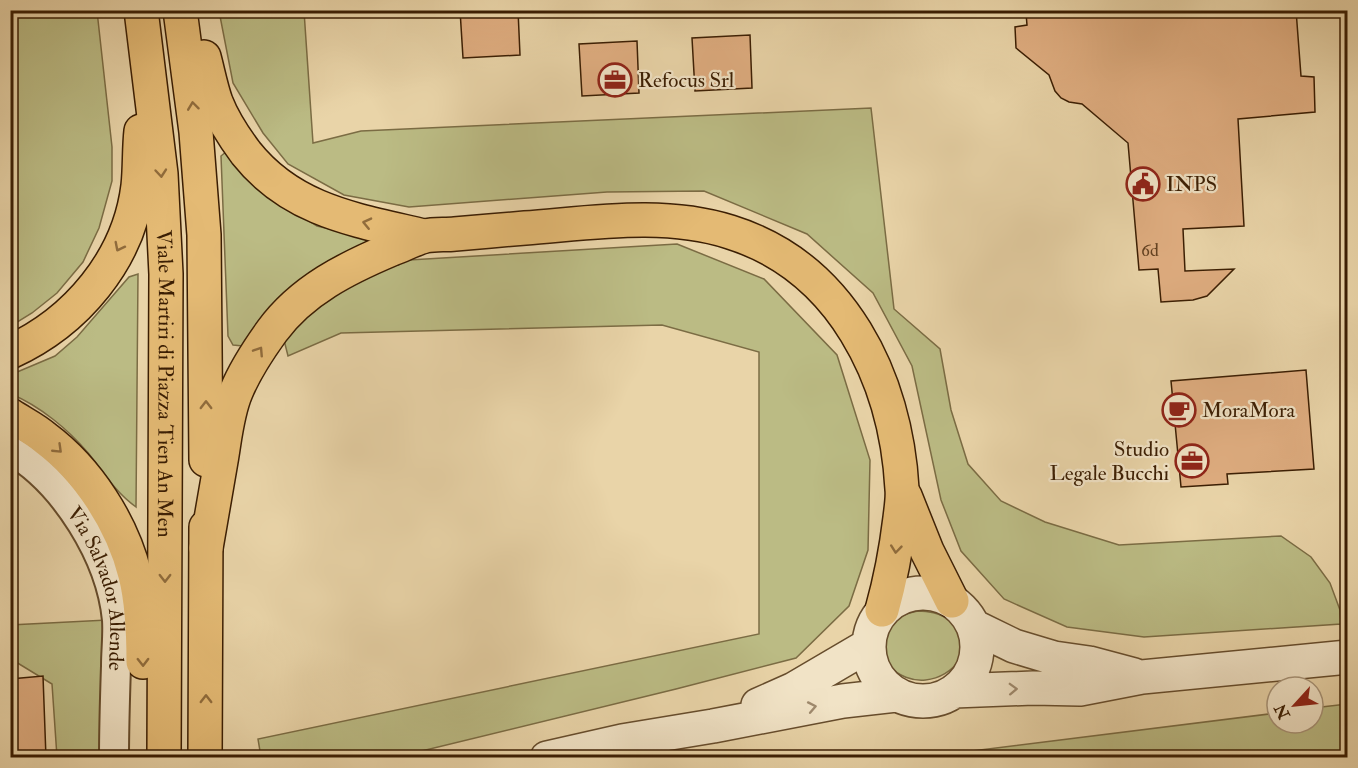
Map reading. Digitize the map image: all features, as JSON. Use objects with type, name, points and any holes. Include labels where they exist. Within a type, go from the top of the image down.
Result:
[{"type":"highway","name":"Viale Martiri di Piazza Tien An Men","points":[[141,10],[161,174],[166,274],[164,758]]},
{"type":"highway","name":"Viale Martiri di Piazza Tien An Men","points":[[180,10],[196,132],[204,235],[206,758]]},
{"type":"highway","points":[[187,10],[205,59],[216,102],[233,136],[259,169],[288,193],[319,209],[353,220],[424,236],[647,220],[688,223],[728,231],[766,245],[802,268],[831,296],[856,331],[874,364],[898,452],[903,491],[895,560],[882,610]]},
{"type":"highway","points":[[10,352],[33,342],[72,312],[102,276],[125,235],[138,186],[138,160],[148,66]]},
{"type":"highway","points":[[206,548],[226,427],[236,393],[251,363],[273,330],[296,305],[335,275],[362,261],[424,236]]},
{"type":"highway","points":[[10,415],[46,438],[78,470],[106,506],[123,541],[135,574],[142,624],[143,679],[159,758]]},
{"type":"highway","points":[[903,491],[927,551],[952,601]]},
{"type":"street","name":"Via Salvador Allende","points":[[10,450],[49,480],[80,518],[98,555],[110,589],[117,620],[114,758]]},
{"type":"street","points":[[896,695],[880,680],[871,664],[870,633],[882,610],[908,594],[923,592],[939,595],[952,601],[964,612],[973,626],[976,658],[970,673],[954,691]]},
{"type":"street","points":[[973,626],[1014,646],[1054,658],[1089,663],[1142,676]]},
{"type":"street","points":[[713,726],[794,689],[869,645]]},
{"type":"street","points":[[547,758],[622,741],[843,701],[896,695],[921,701],[936,699],[954,691],[1080,689],[1142,676],[1347,657]]},
{"type":"green space","points":[[10,11],[97,11],[112,147],[112,181],[99,228],[83,262],[57,293],[11,326]]},
{"type":"green space","points":[[219,11],[304,11],[313,143],[361,131],[871,108],[894,309],[940,349],[951,410],[968,464],[1001,501],[1045,522],[1119,545],[1281,536],[1311,557],[1330,583],[1340,610],[1341,624],[1144,637],[1067,627],[1004,599],[961,551],[941,500],[912,366],[873,293],[807,234],[704,191],[607,192],[409,207],[344,195],[288,164],[263,133],[233,83]]},
{"type":"green space","points":[[227,151],[274,199],[317,226],[368,238],[367,245],[243,346],[233,345],[228,336],[221,156]]},
{"type":"green space","points":[[677,244],[764,279],[837,355],[870,460],[868,550],[849,606],[796,658],[676,689],[397,757],[261,757],[258,739],[759,634],[759,352],[662,325],[341,333],[288,356],[282,332],[339,286],[409,260]]},
{"type":"green space","points":[[138,274],[136,507],[116,489],[72,436],[33,405],[11,394],[10,375],[55,356],[77,337],[129,277]]},
{"type":"green space","points":[[918,611],[940,615],[952,622],[960,633],[963,650],[960,659],[945,674],[926,680],[916,680],[897,672],[889,665],[883,651],[885,637],[892,624],[904,615]]},
{"type":"green space","points":[[107,620],[103,757],[57,757],[52,684],[11,659],[10,625]]},
{"type":"green space","points":[[1347,704],[1347,757],[924,757],[1265,714],[1265,735],[1325,735],[1325,707]]},
{"type":"building","points":[[460,10],[518,10],[520,55],[463,58]]},
{"type":"building","points":[[1062,10],[1296,10],[1301,76],[1314,77],[1315,112],[1238,119],[1244,226],[1183,229],[1185,271],[1234,269],[1207,296],[1193,300],[1161,302],[1158,269],[1139,270],[1128,143],[1082,104],[1061,98],[1055,91],[1049,75],[1016,48],[1015,27],[1027,25],[1026,13]]},
{"type":"building","points":[[750,35],[752,88],[695,91],[692,38]]},
{"type":"building","points":[[637,41],[639,93],[582,96],[579,44]]},
{"type":"building","points":[[1306,370],[1314,469],[1227,474],[1228,484],[1181,487],[1171,381]]},
{"type":"building","points":[[43,676],[46,758],[10,758],[10,679]]},
{"type":"place","name":"Refocus Srl","points":[[615,80]]},
{"type":"place","name":"INPS","points":[[1143,184]]},
{"type":"place","name":"MoraMora","points":[[1179,410]]},
{"type":"place","name":"Studio Legale Bucchi","points":[[1192,461]]}]
